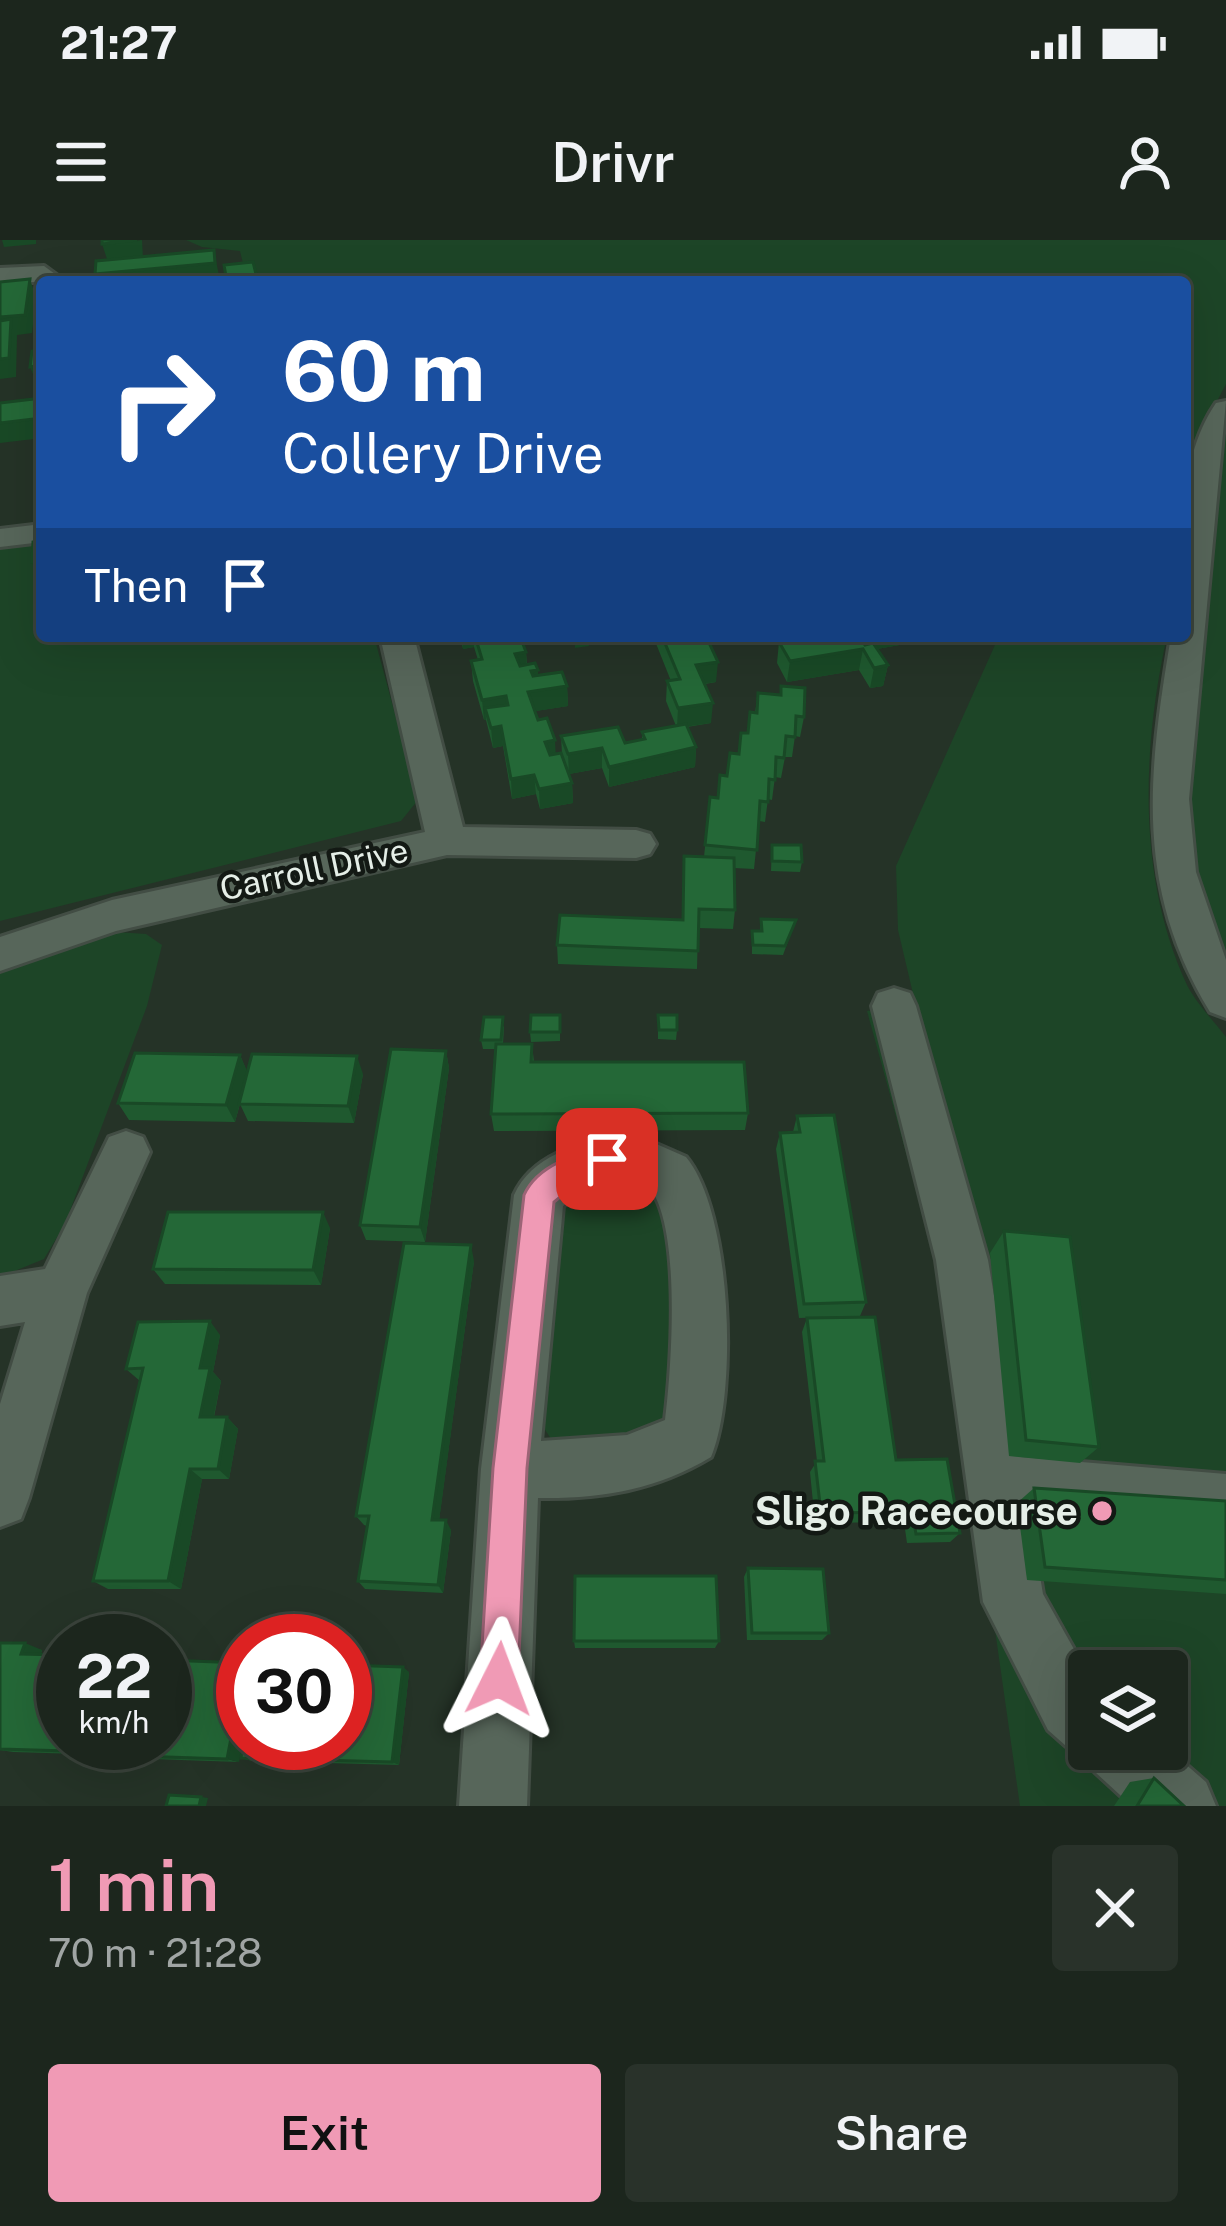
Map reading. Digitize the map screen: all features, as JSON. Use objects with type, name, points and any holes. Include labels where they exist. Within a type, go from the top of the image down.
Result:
[{"type":"street","points":[[0,275],[47,276]]},
{"type":"street","points":[[1191,615],[1203,474],[1219,416],[1226,409]]},
{"type":"street","points":[[0,538],[36,534]]},
{"type":"street","points":[[398,642],[447,841]]},
{"type":"street","points":[[1188,642],[1172,766],[1175,869],[1212,979],[1226,1000]]},
{"type":"street","name":"Carroll Drive","points":[[0,954],[112,916],[447,841],[636,844]]},
{"type":"street","points":[[894,1006],[962,1260],[1014,1602],[1068,1701]]},
{"type":"street","points":[[0,1498],[61,1292],[126,1152]]},
{"type":"street","points":[[493,1806],[510,1468],[539,1195],[573,1168],[607,1159],[657,1163],[677,1181],[690,1235],[699,1394],[691,1437],[664,1456],[591,1470],[510,1468]]},
{"type":"street","points":[[0,1301],[61,1292]]},
{"type":"street","points":[[995,1484],[1226,1503]]},
{"type":"street","points":[[1142,1770],[1182,1806]]},
{"type":"green space","points":[[186,240],[1226,240],[1226,384],[1191,451],[1191,276],[246,276],[240,251],[202,247]]},
{"type":"green space","points":[[1226,431],[1226,983],[1185,830],[1217,448]]},
{"type":"green space","points":[[36,542],[36,642],[376,642],[418,800],[401,821],[0,921],[0,547]]},
{"type":"green space","points":[[996,642],[1166,642],[1149,768],[1152,857],[1159,901],[1187,985],[1226,1037],[1226,1806],[1020,1806],[950,1313],[867,1011],[915,1002],[898,930],[896,866]]},
{"type":"green space","points":[[116,932],[146,934],[162,945],[147,1006],[65,1224],[44,1259],[0,1277],[0,972]]},
{"type":"green space","points":[[625,1178],[656,1193],[663,1214],[678,1332],[675,1414],[661,1434],[553,1442],[542,1425],[552,1206],[580,1185]]},
{"type":"building","points":[[214,250],[215,263],[95,274],[96,261]]},
{"type":"building","points":[[253,262],[256,276],[226,276],[224,265]]},
{"type":"building","points":[[30,279],[25,315],[0,317],[0,282]]},
{"type":"building","points":[[11,319],[9,358],[0,359],[0,321]]},
{"type":"building","points":[[36,399],[36,419],[0,423],[0,403]]},
{"type":"building","points":[[477,642],[522,642],[526,652],[515,654],[520,666],[535,663],[538,670],[531,671],[533,676],[562,672],[567,686],[528,692],[538,720],[547,718],[555,740],[545,742],[550,755],[561,753],[572,783],[539,789],[534,775],[511,779],[501,726],[491,728],[485,708],[508,705],[506,696],[482,700],[471,661],[482,659]]},
{"type":"building","points":[[665,642],[709,642],[718,662],[696,665],[713,703],[678,708],[667,681],[680,679]]},
{"type":"building","points":[[779,642],[863,642],[873,643],[888,665],[874,668],[863,649],[790,661]]},
{"type":"building","points":[[781,686],[805,688],[804,717],[796,716],[795,737],[786,736],[784,758],[776,757],[768,802],[760,801],[757,850],[705,845],[710,797],[718,798],[720,775],[727,776],[730,753],[739,754],[750,712],[757,713],[758,693],[781,695]]},
{"type":"building","points":[[686,724],[696,747],[609,767],[602,748],[568,754],[561,736],[618,727],[625,743],[645,739],[642,732]]},
{"type":"building","points":[[772,845],[801,845],[802,862],[772,861]]},
{"type":"building","points":[[684,856],[734,858],[735,910],[699,909],[698,951],[557,945],[560,915],[683,920]]},
{"type":"building","points":[[761,919],[796,920],[785,946],[753,945],[752,931],[762,931]]},
{"type":"building","points":[[531,1015],[560,1015],[560,1032],[530,1032]]},
{"type":"building","points":[[658,1015],[677,1015],[677,1030],[659,1030]]},
{"type":"building","points":[[484,1017],[503,1017],[501,1040],[481,1040]]},
{"type":"building","points":[[496,1044],[532,1044],[531,1062],[744,1062],[748,1113],[491,1114]]},
{"type":"building","points":[[391,1049],[446,1051],[420,1227],[360,1225]]},
{"type":"building","points":[[135,1053],[240,1055],[226,1105],[118,1103]]},
{"type":"building","points":[[252,1054],[357,1056],[348,1106],[239,1104]]},
{"type":"building","points":[[834,1115],[866,1302],[804,1304],[780,1133],[800,1132],[797,1116]]},
{"type":"building","points":[[168,1212],[323,1212],[313,1270],[153,1269]]},
{"type":"building","points":[[1004,1231],[1070,1237],[1099,1447],[1026,1440]]},
{"type":"building","points":[[404,1243],[471,1245],[432,1520],[446,1520],[438,1585],[358,1581],[369,1516],[356,1516]]},
{"type":"building","points":[[875,1317],[896,1460],[947,1459],[960,1533],[916,1534],[912,1512],[821,1513],[815,1461],[824,1461],[807,1318]]},
{"type":"building","points":[[210,1321],[200,1368],[210,1368],[200,1417],[227,1417],[218,1469],[190,1469],[168,1581],[93,1581],[143,1368],[126,1369],[138,1322]]},
{"type":"building","points":[[1034,1488],[1226,1501],[1226,1580],[1045,1567]]},
{"type":"building","points":[[748,1568],[823,1569],[829,1633],[752,1633]]},
{"type":"building","points":[[575,1576],[716,1576],[719,1641],[574,1641]]},
{"type":"building","points":[[0,1643],[25,1643],[21,1654],[36,1654],[36,1750],[0,1749]]},
{"type":"building","points":[[192,1661],[216,1662],[216,1759],[192,1758]]},
{"type":"building","points":[[372,1666],[403,1667],[392,1762],[372,1761]]},
{"type":"building","points":[[1154,1778],[1184,1806],[1137,1806]]},
{"type":"building","points":[[169,1795],[201,1797],[199,1806],[166,1806]]},
{"type":"place","name":"Sligo Racecourse","points":[[1102,1511]]},
{"type":"route","points":[[499,1679],[510,1468],[539,1195],[573,1168],[607,1159]]}]
